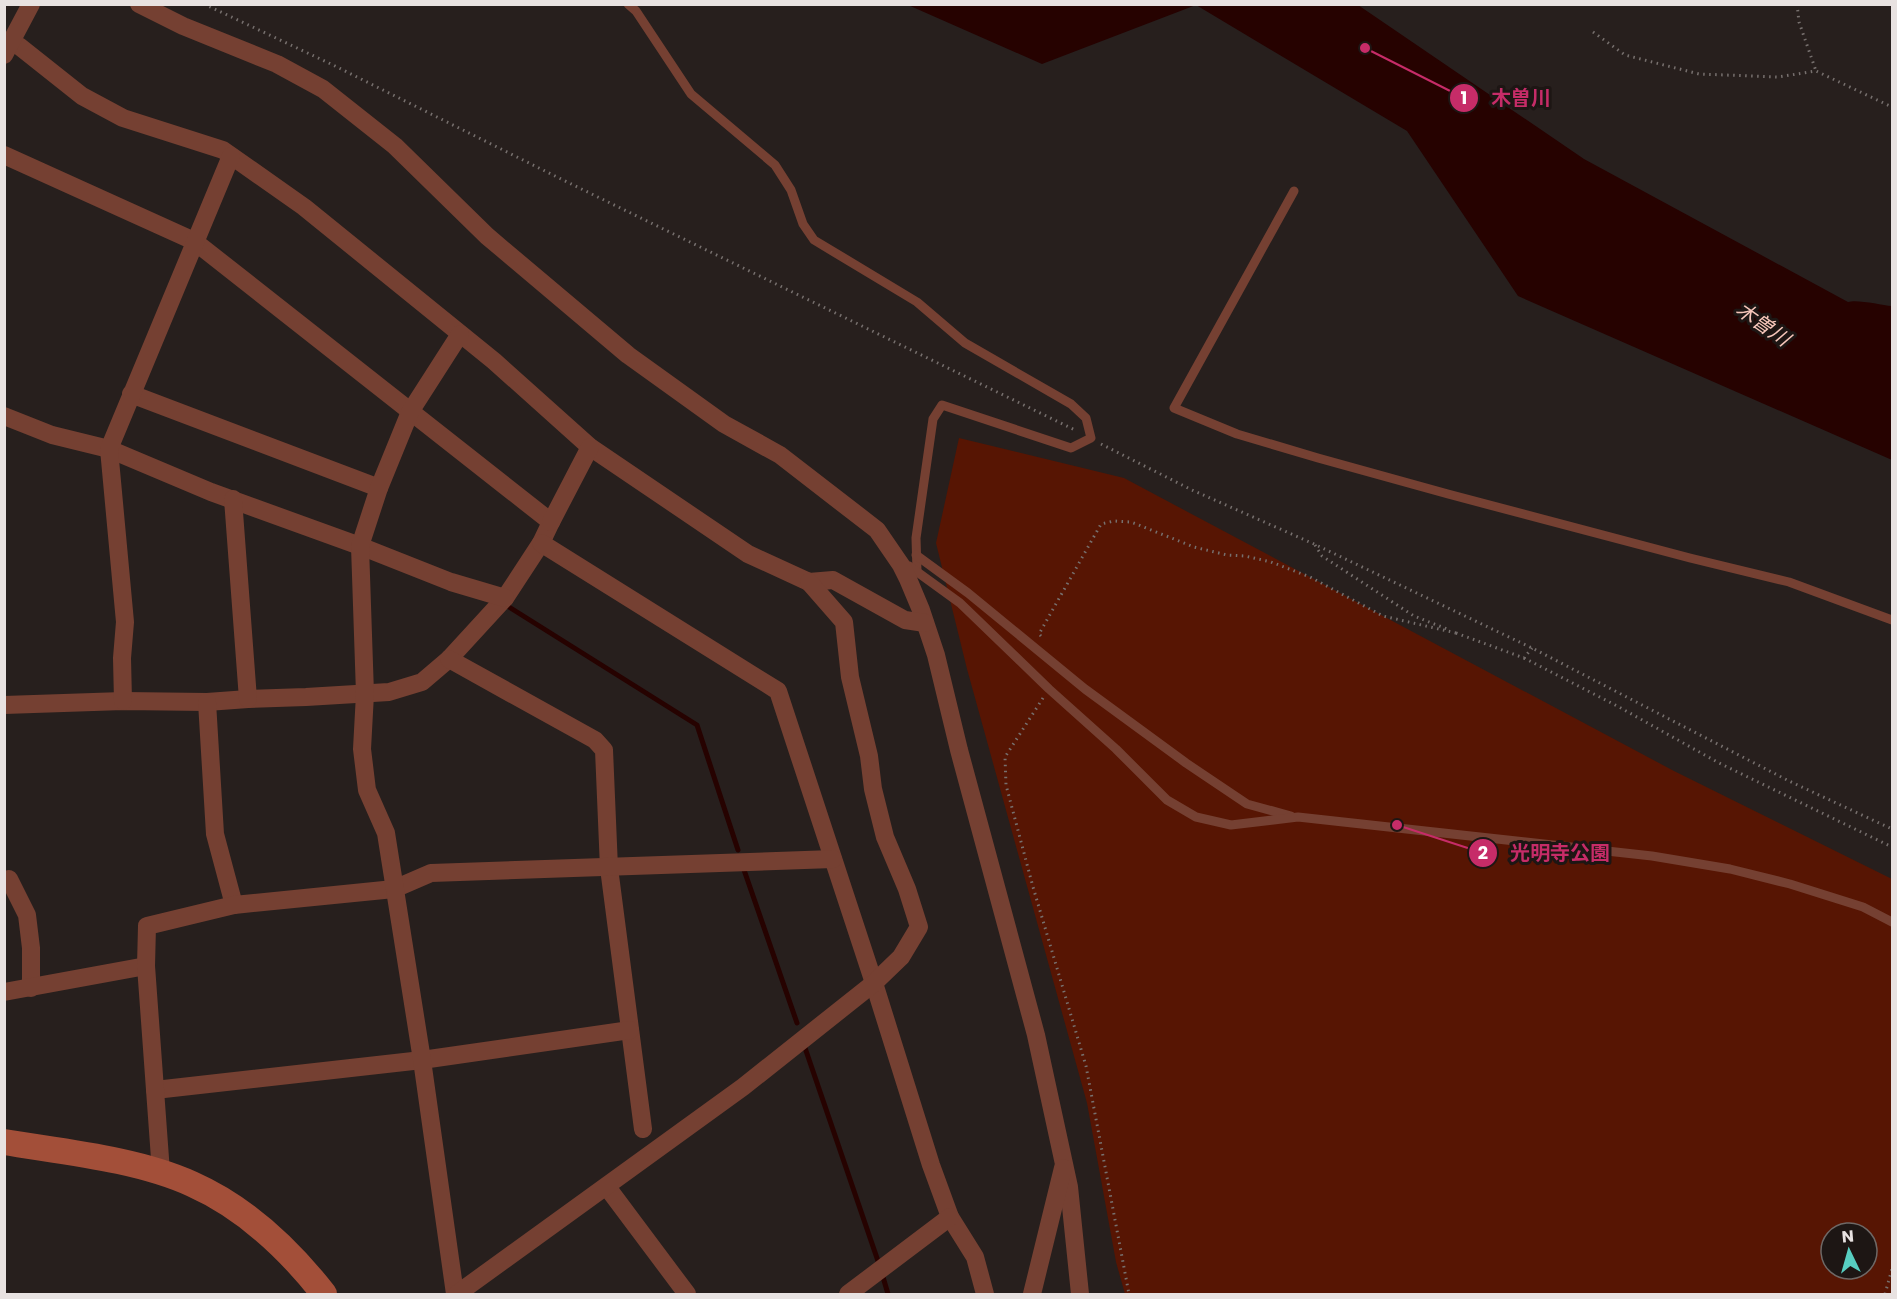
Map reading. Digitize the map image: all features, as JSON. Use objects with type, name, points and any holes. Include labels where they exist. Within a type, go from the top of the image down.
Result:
[{"type":"main road","points":[[4,1142],[107,1160],[161,1172],[191,1183],[244,1213],[285,1249],[324,1294]]},
{"type":"street","points":[[31,4],[12,50],[28,55],[82,96],[123,118],[223,150],[304,207],[460,334],[590,447],[748,554],[809,582],[844,622],[850,677],[869,756],[873,789],[885,837],[907,889],[919,927],[901,957],[874,983],[743,1087],[456,1294],[386,833],[367,790],[362,749],[365,694],[360,546],[379,488],[410,412],[460,334]]},
{"type":"street","points":[[139,4],[183,26],[277,64],[324,89],[395,146],[487,237],[628,355],[724,424],[780,455],[877,530],[909,568],[936,655],[959,750],[1036,1035],[1069,1187],[1076,1235],[1080,1294]]},
{"type":"street","points":[[4,155],[194,241],[551,522]]},
{"type":"street","points":[[123,700],[122,658],[125,622],[109,449],[231,156]]},
{"type":"street","points":[[131,394],[379,488]]},
{"type":"street","points":[[4,416],[52,435],[109,449],[451,582],[506,598]]},
{"type":"street","points":[[4,705],[123,700],[207,702],[365,694],[389,692],[422,682],[449,658],[506,598],[541,543],[590,447]]},
{"type":"street","points":[[233,499],[248,699]]},
{"type":"street","points":[[541,543],[778,691],[931,1165],[950,1217],[975,1257],[985,1294]]},
{"type":"street","points":[[809,582],[833,580],[905,620],[925,622]]},
{"type":"street","points":[[449,658],[595,740],[604,750],[609,868],[643,1129]]},
{"type":"street","points":[[207,702],[215,834],[234,905]]},
{"type":"street","points":[[161,1172],[146,966],[147,927],[234,905],[394,889],[431,873],[832,859]]},
{"type":"street","points":[[9,879],[27,915],[31,948],[31,988]]},
{"type":"street","points":[[4,992],[146,966]]},
{"type":"street","points":[[155,1090],[422,1060],[630,1030]]},
{"type":"street","points":[[1032,1294],[1064,1164]]},
{"type":"street","points":[[607,1187],[687,1294]]},
{"type":"street","points":[[848,1294],[950,1217]]},
{"type":"lane","points":[[628,4],[636,11],[691,94],[775,165],[791,190],[803,224],[814,240],[917,302],[965,343],[1071,404],[1086,418],[1091,438],[1071,448],[942,405],[933,419],[916,538],[916,555],[909,568],[960,603],[1167,800],[1196,817],[1231,825],[1298,817]]},
{"type":"lane","points":[[1294,191],[1174,408],[1237,434],[1448,494],[1790,582],[1893,620]]},
{"type":"lane","points":[[916,555],[968,593],[1085,689],[1246,804],[1298,817],[1652,856],[1730,869],[1790,884],[1863,907],[1893,922]]},
{"type":"path","points":[[204,4],[333,64],[561,179],[1091,438],[1191,490],[1314,544],[1532,648],[1789,781],[1893,829]]},
{"type":"path","points":[[1797,4],[1799,22],[1816,71]]},
{"type":"path","points":[[1593,32],[1625,55],[1699,74],[1778,77],[1816,71],[1893,107]]},
{"type":"path","points":[[1047,641],[1039,634],[1101,524],[1114,521],[1131,522],[1194,547],[1270,562],[1310,577],[1383,616],[1456,633]]},
{"type":"path","points":[[1314,544],[1322,556],[1414,616],[1524,658],[1619,707],[1719,763],[1893,847]]},
{"type":"path","points":[[1524,658],[1532,648]]},
{"type":"path","points":[[1049,689],[1005,757],[1006,785],[1033,887],[1086,1066],[1129,1294]]},
{"type":"path","points":[[1885,1294],[1893,1269]]},
{"type":"shaded area","points":[[959,438],[1124,478],[1674,771],[1892,879],[1892,1294],[1125,1294],[1116,1262],[1087,1103],[967,669],[936,543]]},
{"type":"water","points":[[908,5],[1196,5],[1042,64]]},
{"type":"water","points":[[1196,5],[1358,5],[1584,159],[1848,302],[1892,306],[1892,460],[1518,296],[1407,131]]},
{"type":"waterway","points":[[509,607],[697,725],[738,850]]},
{"type":"waterway","points":[[743,867],[797,1023]]},
{"type":"waterway","points":[[803,1042],[879,1264]]},
{"type":"waterway","points":[[883,1277],[888,1294]]},
{"type":"place","name":"木曽川","points":[[1365,48]]},
{"type":"place","name":"光明寺公園","points":[[1397,825]]}]
